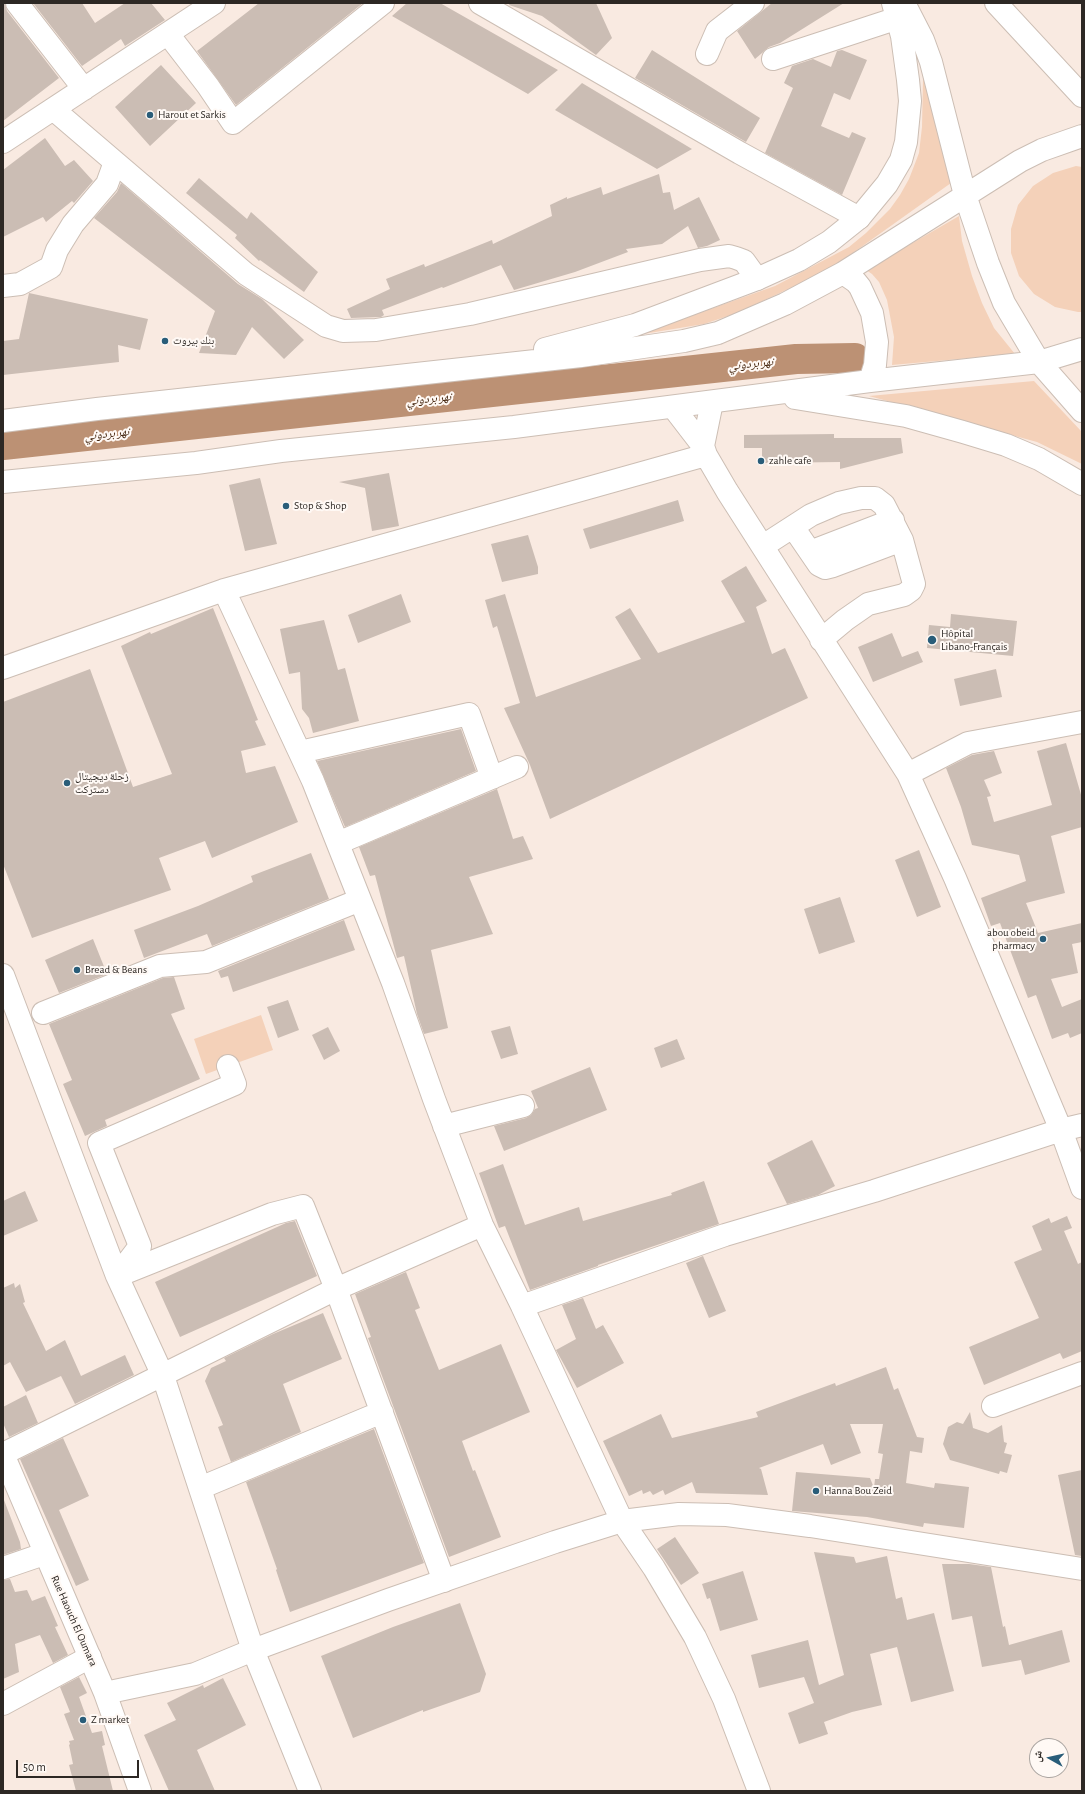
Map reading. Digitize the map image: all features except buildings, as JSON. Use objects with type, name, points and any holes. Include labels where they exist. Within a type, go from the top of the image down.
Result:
[{"type":"main road","points":[[16,3],[84,89]]},
{"type":"main road","points":[[3,142],[214,3]]},
{"type":"main road","points":[[168,34],[208,86],[233,123],[383,3]]},
{"type":"main road","points":[[707,54],[717,32],[753,3]]},
{"type":"main road","points":[[996,3],[1082,96]]},
{"type":"main road","points":[[485,4],[733,149],[859,218]]},
{"type":"main road","points":[[510,364],[537,351],[635,324],[757,279],[805,257],[829,242],[859,218],[887,184],[901,160],[906,142],[910,101],[898,8]]},
{"type":"main road","points":[[774,59],[898,8]]},
{"type":"main road","points":[[898,8],[923,40],[931,62],[965,195],[988,263],[1004,303],[1039,362],[1082,411]]},
{"type":"main road","points":[[53,109],[246,274],[326,326],[343,331],[376,330],[470,314],[700,260],[729,256],[744,262],[757,279]]},
{"type":"main road","points":[[3,421],[97,408],[510,364],[684,341],[718,333],[785,304],[843,273],[965,195],[1042,150],[1082,136]]},
{"type":"main road","points":[[3,286],[20,284],[51,267],[57,250],[73,224],[107,184],[115,162]]},
{"type":"main road","points":[[843,273],[856,282],[860,287],[872,313],[877,342],[875,365],[870,381]]},
{"type":"main road","points":[[3,482],[196,463],[281,451],[514,427],[870,381],[1039,362],[1082,349]]},
{"type":"main road","points":[[746,398],[791,398],[866,408],[931,422],[1006,444],[1039,459],[1082,484]]},
{"type":"main road","points":[[704,450],[712,402]]},
{"type":"main road","points":[[672,407],[704,450],[821,640],[908,774],[955,878],[1061,1130],[1082,1188]]},
{"type":"main road","points":[[3,668],[224,590],[704,450]]},
{"type":"main road","points":[[763,546],[811,515],[839,503],[861,498],[875,498],[880,501],[893,520],[902,540],[914,584],[911,590],[904,595],[868,604],[844,620],[821,640]]},
{"type":"main road","points":[[810,552],[893,520]]},
{"type":"main road","points":[[793,527],[819,565],[828,568],[902,540]]},
{"type":"main road","points":[[224,590],[300,752],[338,843],[393,983],[444,1126],[482,1225],[522,1306],[622,1521],[654,1568],[695,1637],[724,1699],[759,1791]]},
{"type":"main road","points":[[300,752],[469,714],[492,778]]},
{"type":"main road","points":[[908,774],[968,743],[1082,722]]},
{"type":"main road","points":[[338,843],[517,767]]},
{"type":"main road","points":[[43,1013],[160,966],[206,962],[360,900]]},
{"type":"main road","points":[[3,975],[117,1276],[163,1376],[253,1650],[310,1791]]},
{"type":"main road","points":[[117,1276],[140,1246],[99,1143],[235,1084],[228,1066]]},
{"type":"main road","points":[[444,1126],[523,1106]]},
{"type":"main road","points":[[522,1306],[725,1235],[874,1192],[1061,1130],[1082,1125]]},
{"type":"main road","points":[[117,1276],[272,1214],[303,1206],[336,1289],[444,1581]]},
{"type":"main road","points":[[3,1454],[336,1289],[482,1225]]},
{"type":"main road","points":[[993,1406],[1082,1373]]},
{"type":"main road","points":[[200,1488],[382,1412]]},
{"type":"main road","name":"Rue Haouch El Oumara","points":[[3,1454],[44,1554],[105,1693],[140,1791]]},
{"type":"main road","points":[[105,1693],[195,1674],[253,1650],[444,1581],[555,1542],[622,1521],[679,1514],[727,1515],[810,1526],[1082,1569]]},
{"type":"main road","points":[[3,1568],[44,1554]]},
{"type":"main road","points":[[3,1704],[90,1657]]},
{"type":"shaded area","points":[[926,61],[951,183],[829,270],[737,313],[704,324],[637,335],[775,286],[849,247],[866,233],[890,209],[900,195],[909,179],[919,153],[922,127],[923,78]]},
{"type":"shaded area","points":[[1076,166],[1082,167],[1082,312],[1055,307],[1034,294],[1019,276],[1011,253],[1011,229],[1018,205],[1033,186],[1053,173]]},
{"type":"shaded area","points":[[959,216],[962,241],[972,276],[982,303],[994,328],[1015,354],[892,365],[894,337],[887,300],[879,282],[866,270]]},
{"type":"shaded area","points":[[1034,381],[1082,432],[1082,464],[1037,442],[869,396]]},
{"type":"shaded area","points":[[261,1015],[273,1050],[206,1074],[194,1039]]},
{"type":"waterway","name":"نهر بردوني","points":[[3,445],[796,359],[855,358]]},
{"type":"place","name":"Harout et Sarkis","points":[[150,115]]},
{"type":"place","name":"بنك بيروت","points":[[165,341]]},
{"type":"place","name":"zahle cafe","points":[[761,461]]},
{"type":"place","name":"Stop & Shop","points":[[286,506]]},
{"type":"place","name":"Hôpital Libano-Français","points":[[932,640]]},
{"type":"place","name":"زحلة ديجيتال دستركت","points":[[67,783]]},
{"type":"place","name":"abou obeid pharmacy","points":[[1043,939]]},
{"type":"place","name":"Bread & Beans","points":[[77,970]]},
{"type":"place","name":"Hanna Bou Zeid","points":[[816,1491]]},
{"type":"place","name":"Z market","points":[[83,1720]]}]
